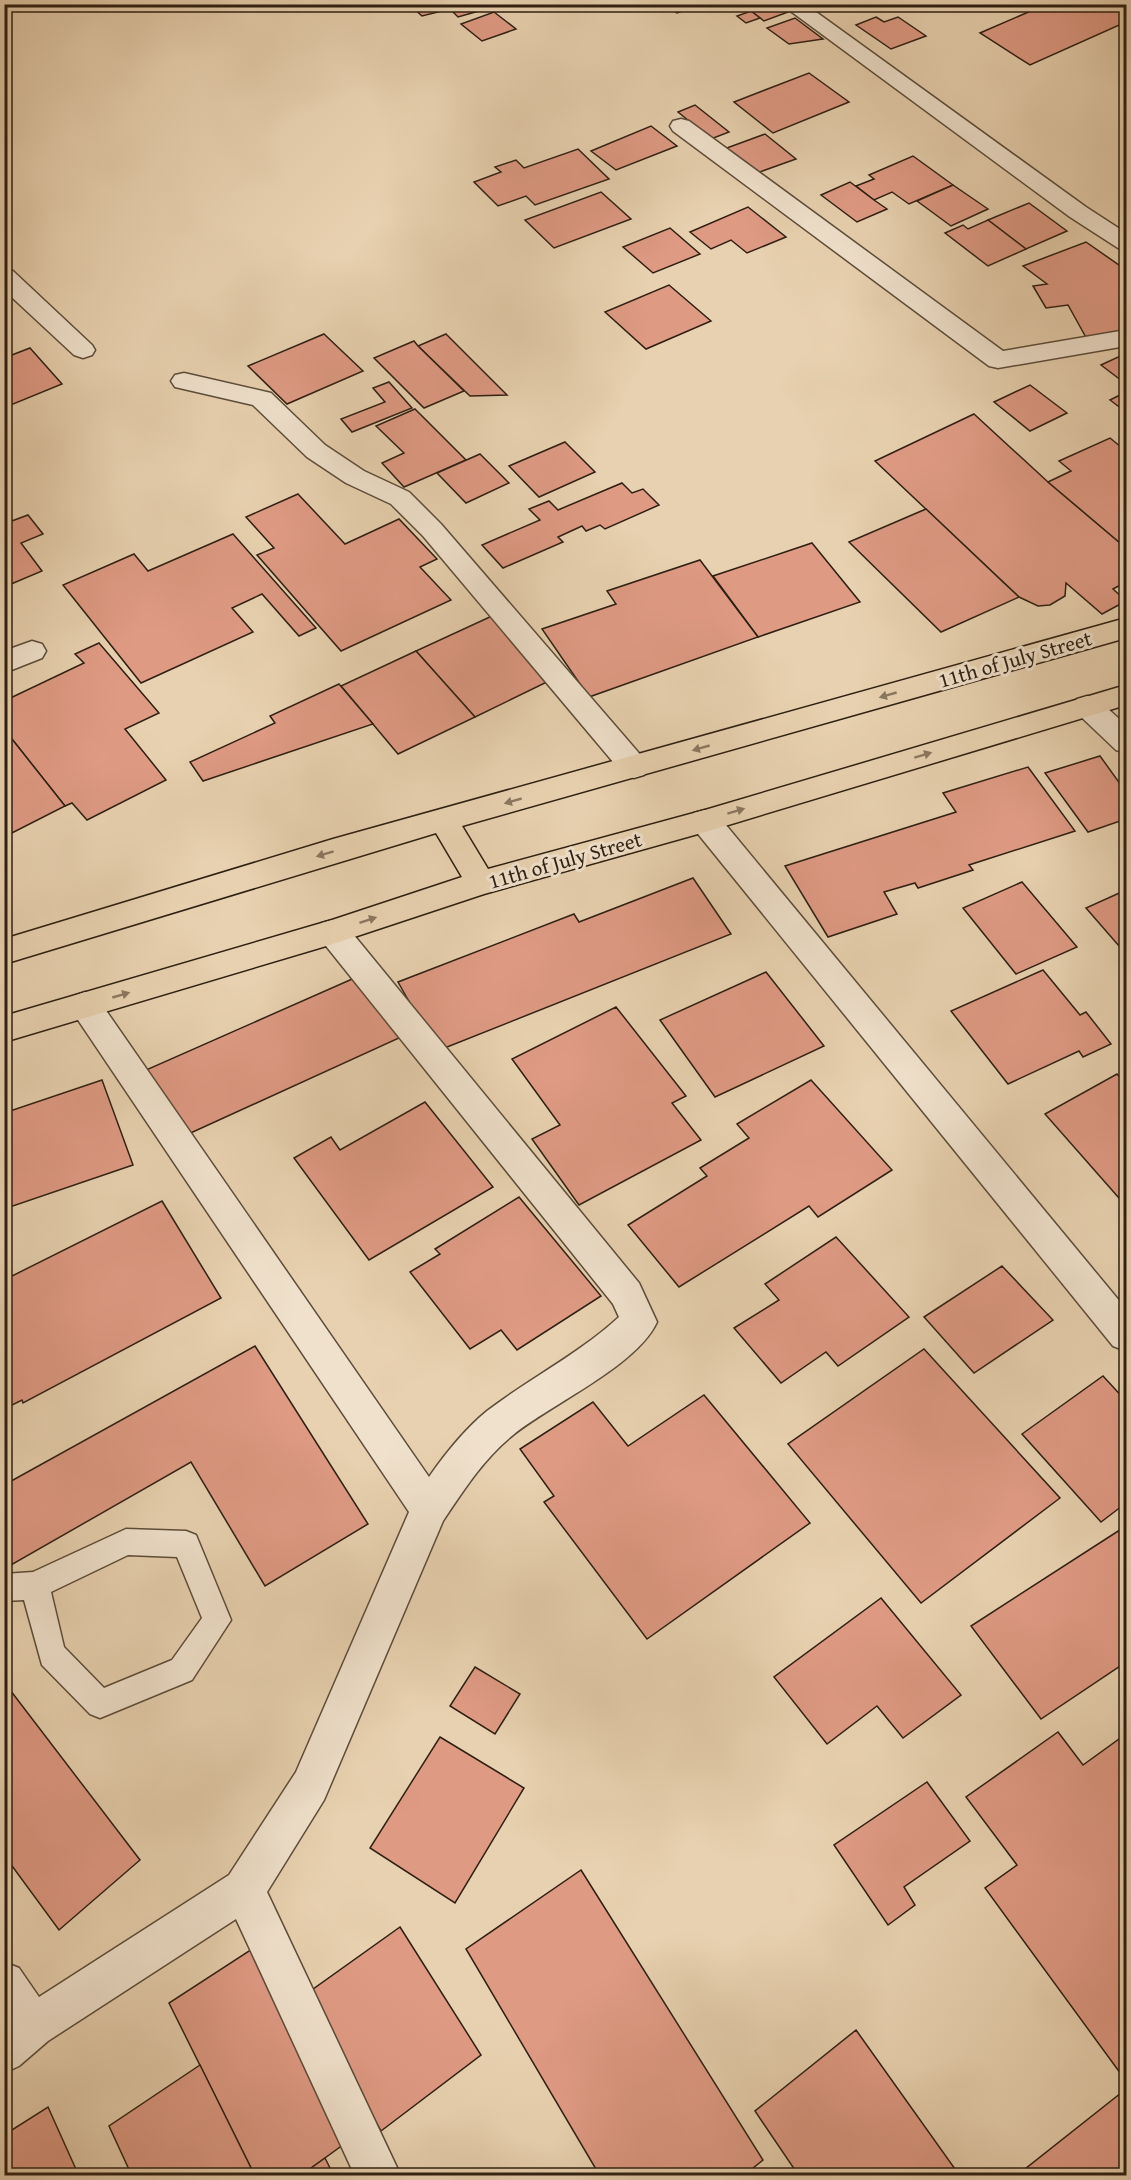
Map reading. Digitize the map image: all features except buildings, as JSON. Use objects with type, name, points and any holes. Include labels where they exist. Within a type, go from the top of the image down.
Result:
[{"type":"highway","name":"11th of July Street","points":[[4,952],[333,851],[1126,628]]},
{"type":"highway","name":"11th of July Street","points":[[4,1029],[333,932],[481,883],[705,821],[1126,695]]},
{"type":"highway","points":[[442,820],[481,883]]},
{"type":"street","points":[[791,4],[1078,212],[1126,243]]},
{"type":"street","points":[[681,126],[998,360],[1126,338]]},
{"type":"street","points":[[4,276],[83,350]]},
{"type":"street","points":[[184,381],[261,399],[316,451],[355,477],[400,498],[432,530],[634,767]]},
{"type":"street","points":[[4,663],[32,651]]},
{"type":"street","points":[[1087,706],[1126,742]]},
{"type":"street","points":[[705,821],[1126,1335]]},
{"type":"street","points":[[4,1983],[19,2039],[244,1890],[310,1786],[429,1509],[458,1467],[499,1424],[609,1350],[639,1322],[627,1294],[333,932]]},
{"type":"street","points":[[85,1005],[429,1509]]},
{"type":"street","points":[[244,1890],[379,2175]]},
{"type":"lane","points":[[4,1588],[35,1585],[126,1542],[186,1544],[217,1620],[182,1670],[100,1704],[52,1655],[35,1585]]}]
